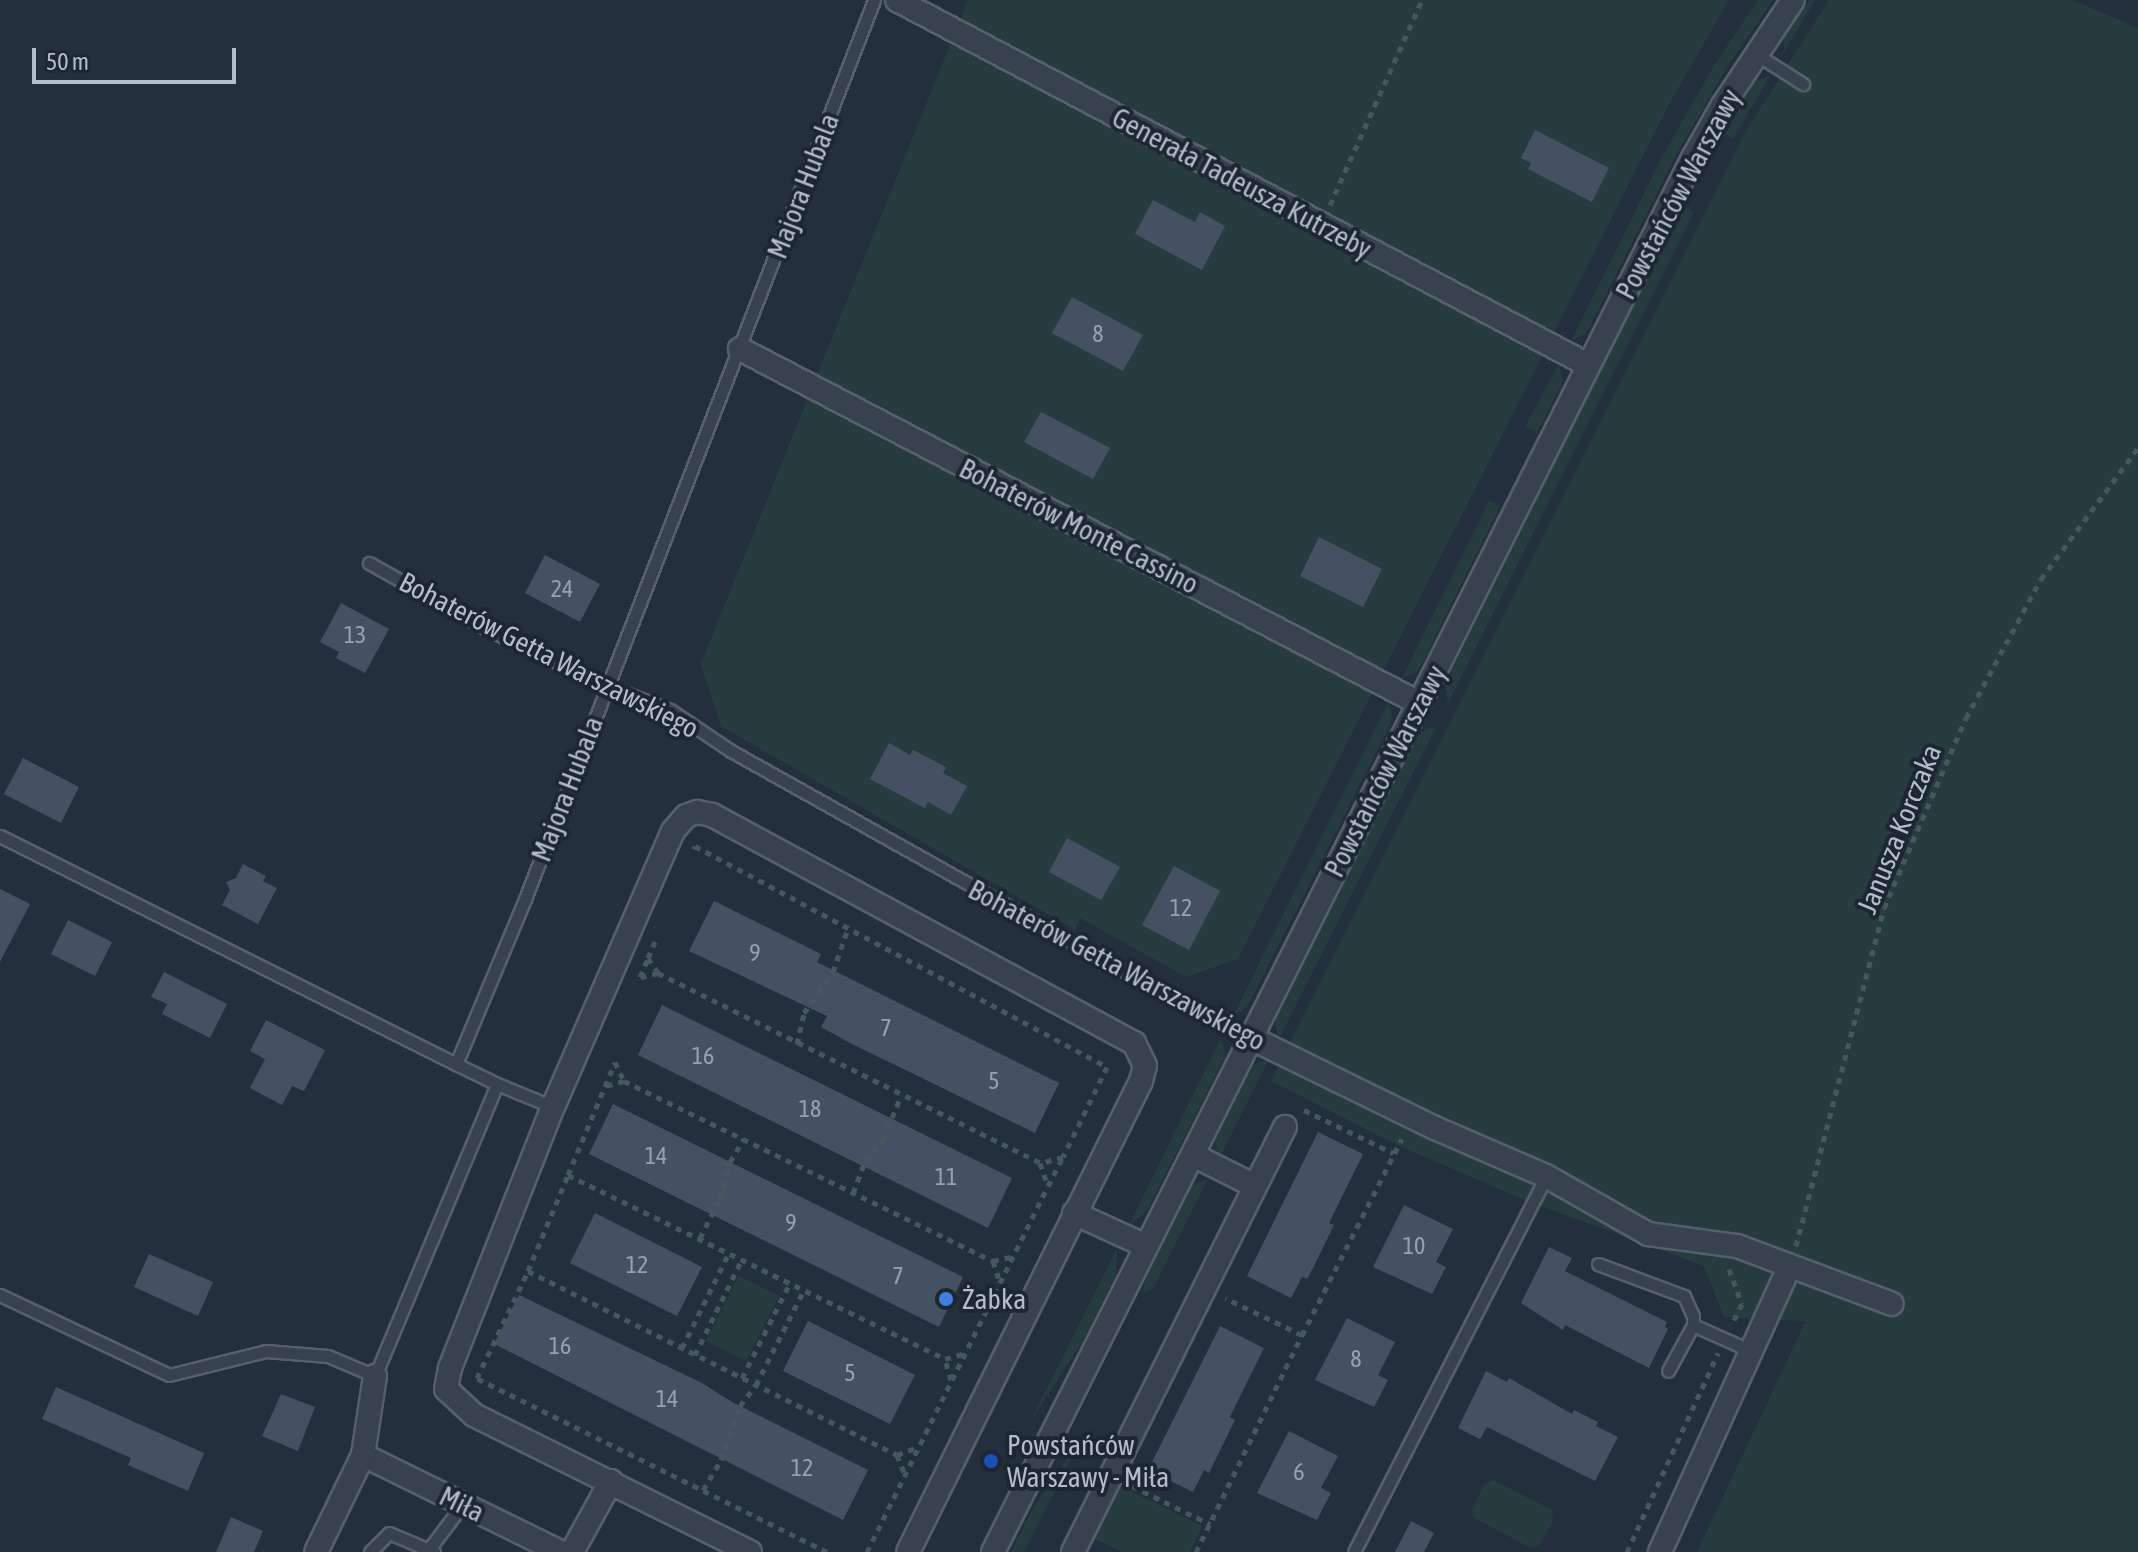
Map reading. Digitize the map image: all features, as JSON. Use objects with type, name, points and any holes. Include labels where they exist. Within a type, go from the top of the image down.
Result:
[{"type":"street","name":"Generała Tadeusza Kutrzeby","points":[[897,0],[1588,365]]},
{"type":"street","name":"Powstańców Warszawy","points":[[993,1552],[1693,158],[1755,53],[1793,0]]},
{"type":"street","name":"Bohaterów Monte Cassino","points":[[740,349],[1419,703]]},
{"type":"street","points":[[750,1552],[474,1415],[446,1389],[450,1368],[553,1107],[673,831],[686,816],[697,812],[712,815],[1134,1043],[1145,1066],[1141,1081],[908,1552]]},
{"type":"street","name":"Bohaterów Getta Warszawskiego","points":[[1251,1038],[1435,1128],[1546,1176],[1648,1234],[1737,1246],[1892,1304]]},
{"type":"street","points":[[1073,1552],[1285,1127]]},
{"type":"street","points":[[1193,1155],[1255,1186]]},
{"type":"street","points":[[1074,1213],[1146,1246]]},
{"type":"street","points":[[1660,1552],[1790,1266]]},
{"type":"street","points":[[316,1552],[363,1455],[375,1376]]},
{"type":"street","name":"Miła","points":[[363,1455],[560,1552]]},
{"type":"street","points":[[572,1552],[611,1481]]},
{"type":"lane","name":"Majora Hubala","points":[[456,1064],[525,899],[874,0]]},
{"type":"lane","points":[[1755,53],[1803,84]]},
{"type":"lane","name":"Bohaterów Getta Warszawskiego","points":[[369,563],[485,628],[607,686],[670,710],[731,751],[1208,1018],[1251,1038]]},
{"type":"lane","points":[[0,836],[456,1064],[553,1107]]},
{"type":"lane","points":[[0,1295],[169,1375],[266,1351],[328,1356],[375,1376],[497,1084]]},
{"type":"lane","points":[[1354,1552],[1546,1176]]},
{"type":"lane","points":[[1598,1264],[1684,1296],[1693,1316],[1693,1325],[1668,1371]]},
{"type":"lane","points":[[1693,1325],[1751,1351]]},
{"type":"lane","points":[[370,1552],[389,1533],[432,1551],[463,1504]]},
{"type":"path","points":[[1322,225],[1422,0]]},
{"type":"path","name":"Janusza Korczaka","points":[[1790,1266],[1884,908],[1966,718],[2041,579],[2138,448]]},
{"type":"path","points":[[689,860],[695,846],[1107,1067],[867,1552]]},
{"type":"path","points":[[797,1044],[804,1013],[833,972],[848,928]]},
{"type":"path","points":[[658,973],[640,977],[660,930]]},
{"type":"path","points":[[648,958],[658,973],[1040,1163],[1063,1157]]},
{"type":"path","points":[[827,1552],[477,1378],[528,1271],[615,1062],[624,1081],[853,1193],[993,1261],[1014,1256]]},
{"type":"path","points":[[605,1086],[624,1081]]},
{"type":"path","points":[[853,1193],[865,1161],[883,1140],[901,1096]]},
{"type":"path","points":[[1285,1127],[1299,1108],[1393,1153]]},
{"type":"path","points":[[700,1238],[720,1199],[730,1162],[744,1139]]},
{"type":"path","points":[[1196,1552],[1402,1139]]},
{"type":"path","points":[[1040,1163],[1048,1186]]},
{"type":"path","points":[[568,1175],[945,1359],[966,1353]]},
{"type":"path","points":[[1627,1552],[1742,1304],[1728,1270],[1737,1246]]},
{"type":"path","points":[[682,1348],[729,1253]]},
{"type":"path","points":[[695,1355],[742,1259]]},
{"type":"path","points":[[993,1261],[1000,1282]]},
{"type":"path","points":[[528,1271],[897,1455],[905,1475]]},
{"type":"path","points":[[742,1378],[790,1283]]},
{"type":"path","points":[[1205,1287],[1302,1335]]},
{"type":"path","points":[[703,1490],[721,1460],[740,1406],[756,1385],[804,1290]]},
{"type":"path","points":[[945,1359],[952,1381]]},
{"type":"path","points":[[897,1455],[918,1447]]},
{"type":"path","points":[[1111,1476],[1210,1524]]},
{"type":"green space","points":[[968,0],[1729,0],[1669,104],[1238,959],[1186,977],[1080,918],[1075,930],[721,726],[701,664]]},
{"type":"green space","points":[[1758,0],[1773,0],[1727,67],[1674,159],[1587,332],[1571,341],[1662,157],[1715,64]]},
{"type":"green space","points":[[1810,0],[1815,0],[1784,52],[1784,36]]},
{"type":"green space","points":[[1829,0],[2073,0],[2138,28],[2138,1552],[1697,1552],[1806,1321],[1724,1317],[1704,1266],[1522,1199],[1393,1143],[1271,1081],[1745,133]]},
{"type":"green space","points":[[1770,76],[1733,139],[1722,133],[1754,81]]},
{"type":"green space","points":[[1683,206],[1694,212],[1448,703],[1445,684]]},
{"type":"green space","points":[[1559,363],[1563,381],[1537,433],[1525,427]]},
{"type":"green space","points":[[1489,501],[1500,506],[1419,670],[1401,680]]},
{"type":"green space","points":[[1388,703],[1392,714],[1390,725],[1250,1002],[1243,1011],[1234,1014]]},
{"type":"green space","points":[[1436,727],[1280,1037],[1276,1019],[1418,736],[1426,729]]},
{"type":"green space","points":[[1221,1038],[1226,1055],[1147,1211],[1129,1225]]},
{"type":"green space","points":[[1268,1061],[1220,1157],[1215,1141],[1249,1070],[1258,1062]]},
{"type":"green space","points":[[1208,1179],[1154,1287],[1143,1294],[1145,1279],[1192,1185]]},
{"type":"green space","points":[[1117,1248],[1116,1275],[1081,1344],[1030,1422]]},
{"type":"green space","points":[[739,1276],[779,1296],[746,1361],[706,1341]]},
{"type":"green space","points":[[1084,1433],[1024,1552],[1011,1552],[1032,1510]]},
{"type":"green space","points":[[1493,1480],[1552,1510],[1553,1521],[1539,1545],[1529,1547],[1473,1517],[1472,1510],[1484,1485]]},
{"type":"green space","points":[[1120,1486],[1202,1526],[1190,1552],[1122,1552],[1095,1539]]},
{"type":"building","points":[[1535,130],[1609,168],[1592,202],[1528,169],[1531,163],[1521,158]]},
{"type":"building","points":[[1153,200],[1195,222],[1200,212],[1225,226],[1202,270],[1135,234]]},
{"type":"building","points":[[1072,297],[1143,335],[1123,371],[1052,333]]},
{"type":"building","points":[[1041,412],[1110,448],[1093,479],[1024,442]]},
{"type":"building","points":[[1319,537],[1382,569],[1363,607],[1300,576]]},
{"type":"building","points":[[545,555],[600,584],[580,622],[525,593]]},
{"type":"building","points":[[341,603],[389,629],[365,673],[336,658],[339,652],[320,642]]},
{"type":"building","points":[[889,743],[910,755],[913,750],[946,767],[943,773],[967,786],[951,815],[928,802],[925,808],[870,779]]},
{"type":"building","points":[[23,758],[79,787],[61,823],[4,794]]},
{"type":"building","points":[[1067,838],[1120,867],[1101,900],[1049,872]]},
{"type":"building","points":[[243,864],[266,876],[263,881],[277,888],[258,924],[222,905],[230,890],[226,882],[236,878]]},
{"type":"building","points":[[1174,866],[1220,891],[1189,950],[1142,925]]},
{"type":"building","points":[[0,889],[30,904],[0,962]]},
{"type":"building","points":[[714,901],[821,954],[817,962],[1059,1083],[1035,1133],[821,1027],[827,1016],[689,951]]},
{"type":"building","points":[[68,920],[112,942],[95,976],[51,954]]},
{"type":"building","points":[[164,972],[227,1004],[210,1038],[162,1014],[167,1004],[151,997]]},
{"type":"building","points":[[662,1005],[1012,1178],[988,1228],[638,1055]]},
{"type":"building","points":[[266,1020],[325,1050],[304,1091],[292,1086],[282,1105],[250,1088],[265,1059],[250,1051]]},
{"type":"building","points":[[613,1104],[963,1277],[939,1327],[589,1154]]},
{"type":"building","points":[[1318,1132],[1363,1154],[1329,1223],[1334,1225],[1313,1268],[1307,1279],[1302,1277],[1291,1298],[1247,1276]]},
{"type":"building","points":[[1404,1205],[1453,1229],[1436,1262],[1446,1267],[1432,1294],[1373,1267]]},
{"type":"building","points":[[595,1213],[702,1267],[677,1316],[570,1263]]},
{"type":"building","points":[[1549,1247],[1572,1258],[1565,1271],[1667,1322],[1665,1327],[1668,1329],[1649,1368],[1565,1325],[1563,1330],[1521,1303]]},
{"type":"building","points":[[149,1254],[213,1282],[198,1316],[134,1287]]},
{"type":"building","points":[[519,1295],[702,1383],[732,1402],[868,1470],[843,1520],[494,1344]]},
{"type":"building","points":[[1347,1318],[1395,1342],[1378,1375],[1388,1380],[1374,1407],[1315,1380]]},
{"type":"building","points":[[808,1321],[915,1375],[890,1424],[783,1371]]},
{"type":"building","points":[[1220,1326],[1264,1348],[1230,1417],[1235,1420],[1209,1473],[1204,1470],[1193,1492],[1148,1470]]},
{"type":"building","points":[[1486,1371],[1507,1382],[1509,1378],[1572,1414],[1574,1410],[1598,1422],[1596,1426],[1618,1437],[1595,1481],[1487,1427],[1480,1439],[1458,1428]]},
{"type":"building","points":[[56,1387],[204,1453],[188,1491],[128,1465],[131,1458],[42,1419]]},
{"type":"building","points":[[281,1394],[315,1407],[298,1451],[262,1436]]},
{"type":"building","points":[[1289,1431],[1338,1456],[1321,1488],[1331,1493],[1317,1520],[1257,1493]]},
{"type":"building","points":[[231,1517],[263,1531],[254,1552],[216,1552]]},
{"type":"building","points":[[1411,1521],[1434,1533],[1424,1552],[1395,1552]]},
{"type":"place","name":"Żabka","points":[[946,1299]]},
{"type":"place","name":"Powstańców Warszawy - Miła","points":[[991,1461]]}]
